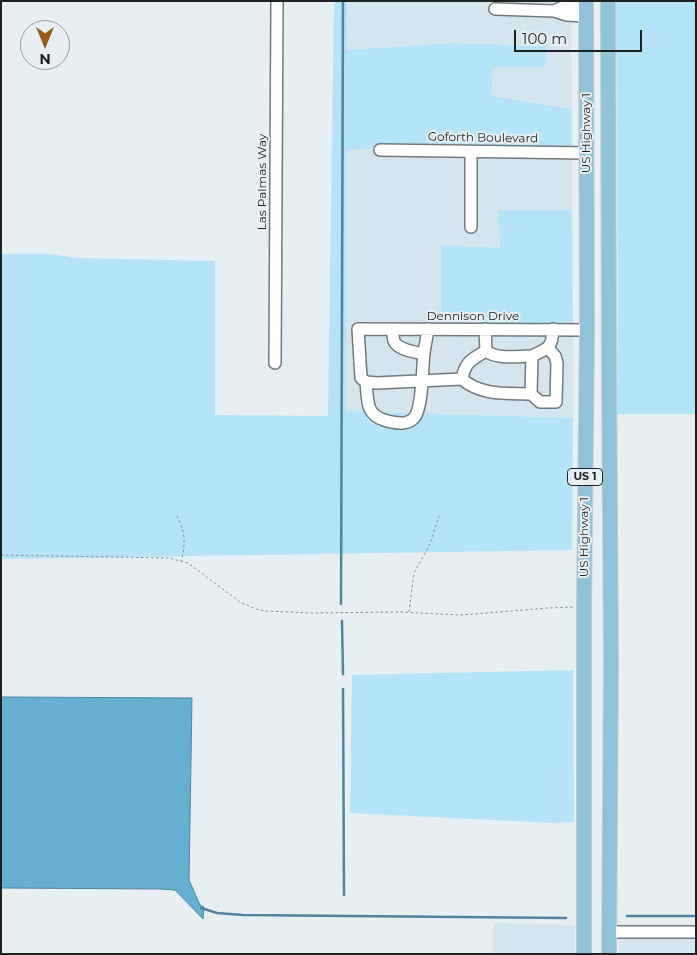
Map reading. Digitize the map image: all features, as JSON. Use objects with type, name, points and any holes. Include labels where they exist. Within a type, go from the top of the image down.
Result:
[{"type":"main road","name":"US Highway 1","points":[[608,1],[608,373],[611,660],[609,954]]},
{"type":"main road","name":"US Highway 1","points":[[584,954],[584,607],[587,330],[586,8]]},
{"type":"main road","points":[[587,330],[597,345],[608,373]]},
{"type":"street","name":"Las Palmas Way","points":[[275,363],[277,1]]},
{"type":"street","points":[[495,10],[554,11],[565,6],[586,8]]},
{"type":"street","name":"Goforth Boulevard","points":[[380,150],[586,153]]},
{"type":"street","points":[[471,152],[471,227]]},
{"type":"street","name":"Dennison Drive","points":[[366,382],[361,378],[358,329],[587,330]]},
{"type":"street","points":[[392,329],[394,341],[399,346],[424,354]]},
{"type":"street","points":[[428,330],[424,354],[422,381],[419,407],[415,417],[402,424],[375,416],[369,407],[366,382],[376,383],[422,381],[462,379],[470,386],[487,392],[531,394],[540,402],[556,402],[557,363],[555,356],[548,348]]},
{"type":"street","points":[[485,330],[486,351]]},
{"type":"street","points":[[486,351],[499,356],[532,356],[548,348],[552,340],[553,330]]},
{"type":"street","points":[[462,379],[464,369],[468,363],[486,351]]},
{"type":"street","points":[[531,394],[532,356]]},
{"type":"street","points":[[610,932],[696,932]]},
{"type":"path","points":[[177,516],[183,528],[184,537],[181,561]]},
{"type":"path","points":[[409,612],[414,573],[430,544],[439,516]]},
{"type":"path","points":[[1,555],[169,558],[188,563],[240,602],[256,609],[290,613],[409,612],[461,615],[584,607]]},
{"type":"shaded area","points":[[334,1],[347,1],[347,50],[453,43],[547,46],[545,67],[493,67],[491,96],[572,109],[572,148],[555,146],[428,145],[347,150],[346,411],[573,418],[572,550],[1,559],[1,254],[48,254],[79,258],[215,261],[215,415],[328,416]]},
{"type":"shaded area","points":[[347,1],[571,1],[572,109],[490,97],[493,67],[544,67],[547,46],[453,43],[347,50]]},
{"type":"shaded area","points":[[616,1],[696,1],[696,414],[617,414]]},
{"type":"shaded area","points":[[428,145],[555,146],[572,148],[572,210],[498,210],[500,248],[573,326],[573,418],[346,411],[347,150]]},
{"type":"shaded area","points":[[498,210],[572,210],[573,326],[441,325],[441,245],[500,248]]},
{"type":"shaded area","points":[[573,670],[574,822],[554,823],[350,813],[352,675]]},
{"type":"shaded area","points":[[1,697],[192,698],[189,880],[200,905],[204,907],[203,919],[175,890],[1,888]]},
{"type":"shaded area","points":[[495,923],[575,925],[575,954],[493,954]]},
{"type":"shaded area","points":[[619,931],[696,931],[696,954],[619,954]]},
{"type":"waterway","points":[[341,604],[343,1]]},
{"type":"waterway","points":[[342,621],[343,674]]},
{"type":"waterway","points":[[343,689],[344,895]]},
{"type":"waterway","points":[[201,908],[217,913],[243,915],[566,918]]},
{"type":"waterway","points":[[627,916],[696,916]]}]
